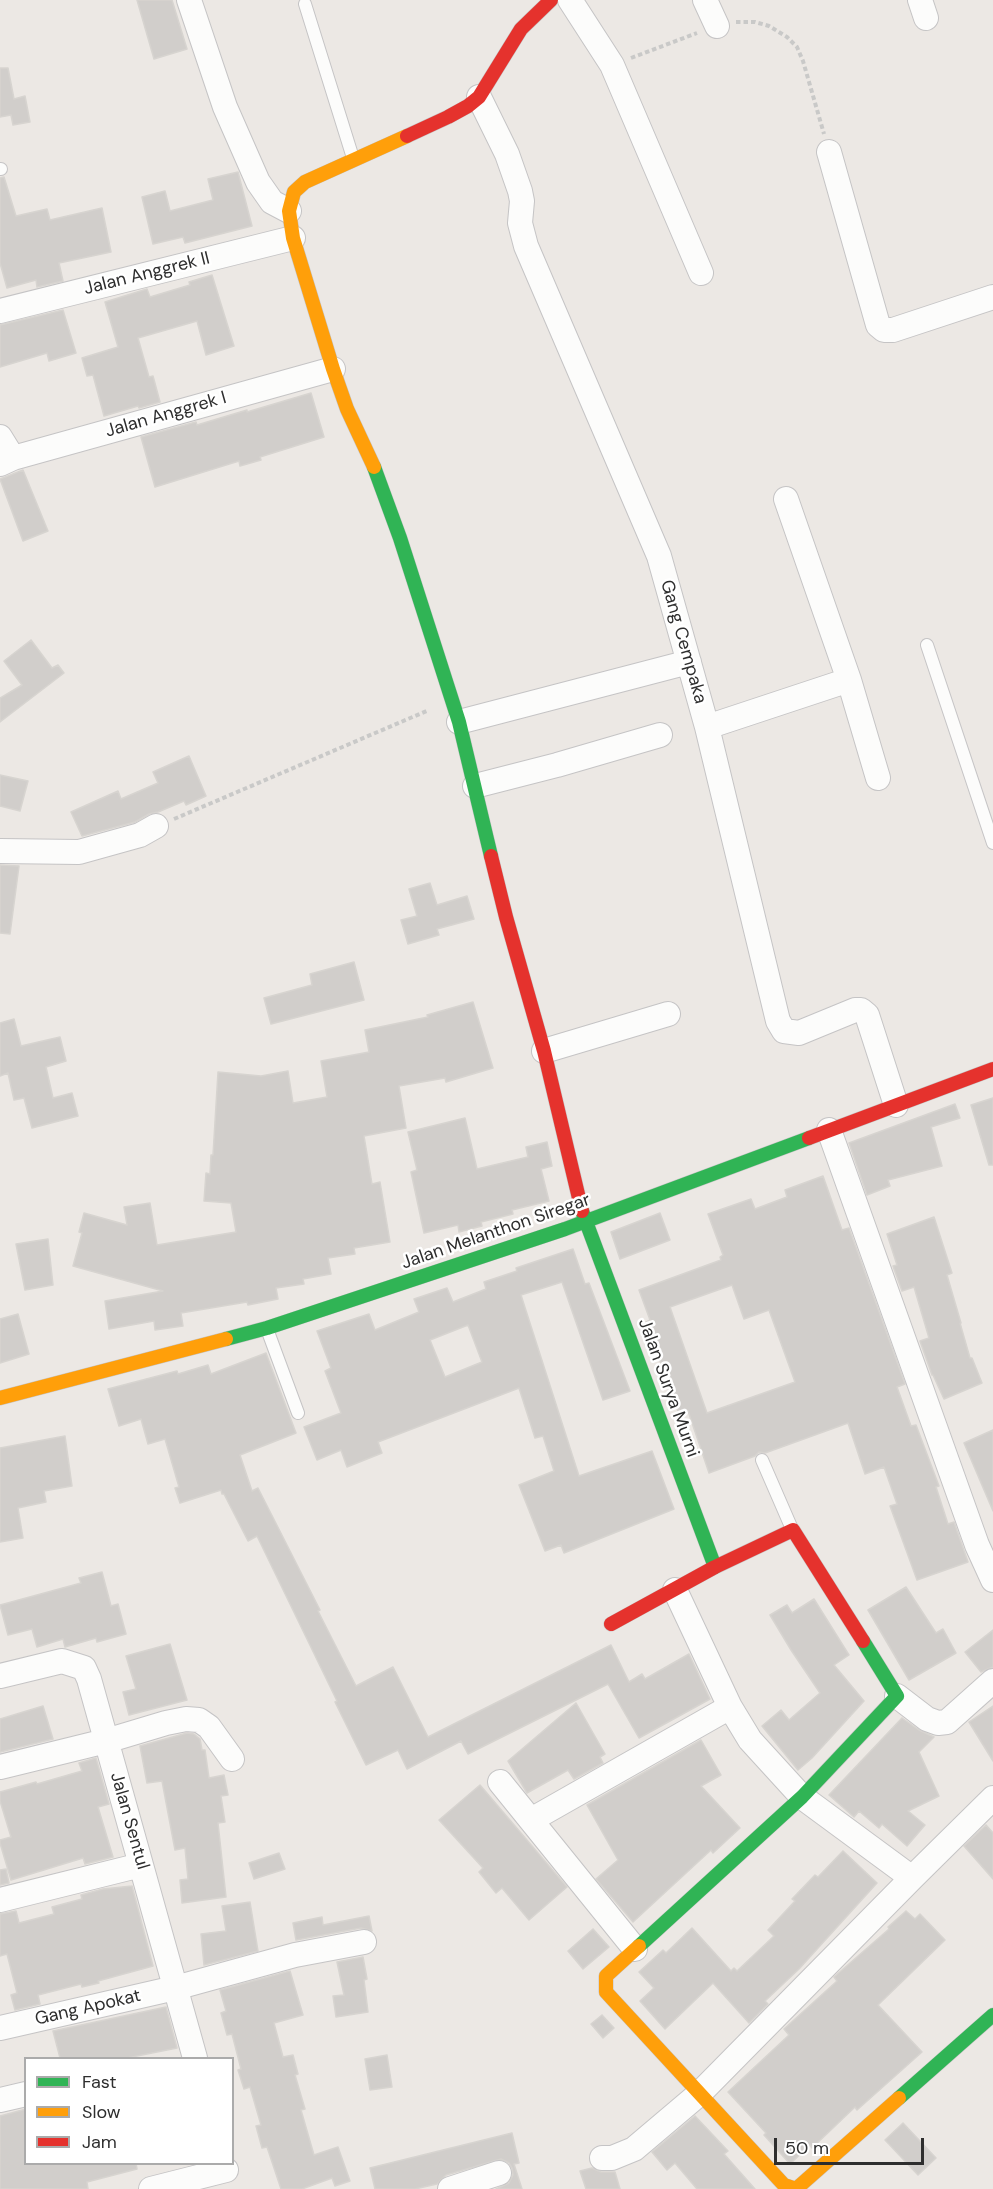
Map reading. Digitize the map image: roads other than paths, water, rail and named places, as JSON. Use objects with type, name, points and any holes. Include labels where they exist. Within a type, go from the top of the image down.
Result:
[{"type":"street","points":[[189,0],[225,107],[258,182],[272,202],[289,211],[294,192],[305,182],[468,106],[479,97],[521,29],[551,0]]},
{"type":"street","points":[[570,0],[612,65],[701,273]]},
{"type":"street","points":[[705,0],[717,26]]},
{"type":"street","name":"Gang Cempaka","points":[[479,97],[507,154],[520,191],[522,201],[520,224],[524,240],[659,556],[707,728],[778,1021],[784,1031],[799,1033],[855,1010],[861,1010],[867,1015],[896,1105]]},
{"type":"street","points":[[829,152],[878,325],[884,330],[892,330],[993,297]]},
{"type":"street","name":"Jalan Surya Murni","points":[[289,211],[293,238],[333,369],[347,409],[369,453],[400,538],[456,711],[506,917],[544,1051],[585,1222],[636,1352],[715,1567]]},
{"type":"street","name":"Jalan Anggrek II","points":[[0,311],[293,238]]},
{"type":"street","name":"Jalan Anggrek I","points":[[7,461],[333,369]]},
{"type":"street","points":[[0,437],[7,461]]},
{"type":"street","points":[[786,499],[849,680],[878,778]]},
{"type":"street","points":[[456,711],[689,662]]},
{"type":"street","points":[[707,728],[849,680]]},
{"type":"street","points":[[475,786],[660,735]]},
{"type":"street","points":[[0,851],[79,852],[140,835],[156,826]]},
{"type":"street","points":[[544,1051],[668,1014]]},
{"type":"street","name":"Jalan Melanthon Siregar","points":[[0,1398],[267,1328],[585,1222],[993,1069]]},
{"type":"street","points":[[829,1130],[977,1545],[993,1580]]},
{"type":"street","points":[[611,1623],[715,1567],[793,1530],[897,1696],[927,1719],[938,1724],[947,1722],[993,1681]]},
{"type":"street","points":[[675,1590],[730,1707],[750,1740],[802,1797],[912,1878]]},
{"type":"street","name":"Jalan Sentul","points":[[0,1676],[62,1661],[84,1668],[89,1679],[175,1988],[190,2057]]},
{"type":"street","points":[[897,1696],[802,1797],[606,1976],[606,1992],[699,2094],[774,2185],[796,2189],[993,2015]]},
{"type":"street","points":[[531,1820],[730,1707]]},
{"type":"street","points":[[0,1767],[186,1719],[199,1720],[218,1736],[232,1759]]},
{"type":"street","points":[[500,1782],[635,1949]]},
{"type":"street","points":[[602,2158],[612,2158],[634,2149],[699,2094],[993,1798]]},
{"type":"street","points":[[0,1900],[141,1865]]},
{"type":"street","name":"Gang Apokat","points":[[0,2028],[175,1988],[295,1955],[364,1942]]},
{"type":"street","points":[[0,2100],[24,2094]]},
{"type":"street","points":[[151,2189],[228,2174]]},
{"type":"street","points":[[450,2189],[487,2180]]},
{"type":"lane","points":[[305,4],[353,159]]},
{"type":"lane","points":[[927,645],[993,843]]},
{"type":"lane","points":[[267,1328],[298,1413]]},
{"type":"lane","points":[[762,1460],[793,1530]]}]
